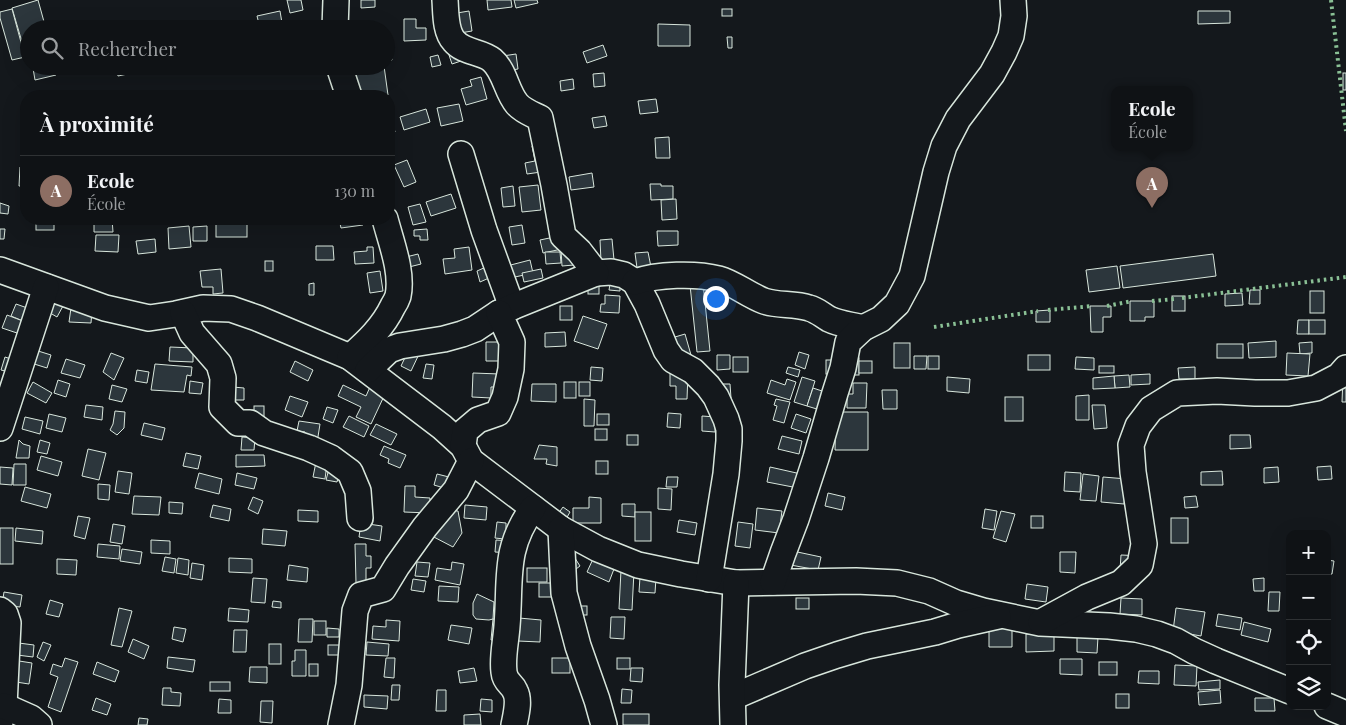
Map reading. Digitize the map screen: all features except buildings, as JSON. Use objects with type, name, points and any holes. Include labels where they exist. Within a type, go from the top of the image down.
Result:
[{"type":"street","points":[[335,20],[336,0]]},
{"type":"street","points":[[445,0],[447,25],[454,41],[462,48],[492,60],[503,76],[517,104],[525,111],[540,118],[553,176],[563,236],[579,251],[596,273]]},
{"type":"street","points":[[773,582],[816,458],[844,368],[848,342],[863,328],[881,318],[897,304],[912,276],[936,172],[944,146],[958,119],[992,74],[1004,52],[1014,16],[1013,0]]},
{"type":"street","points":[[342,75],[348,90]]},
{"type":"street","points":[[341,725],[349,685],[355,611],[361,595],[383,590],[397,566],[456,490],[467,453],[465,430],[478,420],[498,413],[505,397],[511,369],[512,342],[505,310],[484,230],[461,154]]},
{"type":"street","points":[[359,363],[372,337],[389,314],[398,296],[399,278],[387,225]]},
{"type":"street","points":[[0,270],[105,308],[149,318],[203,308],[231,310],[257,318],[359,363],[442,427],[467,453],[561,529],[598,549],[638,565],[736,583],[856,581],[897,583],[929,591],[956,603],[1040,623],[1109,626],[1157,634],[1286,689]]},
{"type":"street","points":[[359,363],[400,346],[462,334],[475,329],[505,310],[596,273],[611,272],[624,275],[635,282],[666,350],[673,360],[693,371],[708,386],[722,408],[729,429],[726,474],[709,579]]},
{"type":"street","points":[[635,282],[647,278],[694,275],[720,279],[765,301],[809,308],[830,320],[863,328]]},
{"type":"street","points":[[0,428],[46,287]]},
{"type":"street","points":[[183,312],[192,333],[219,364],[223,378],[222,407],[238,423],[250,423],[264,433],[310,448],[330,458],[350,472],[358,491],[360,518]]},
{"type":"street","points":[[1040,623],[1087,597],[1121,584],[1140,565],[1144,544],[1132,472],[1131,445],[1138,426],[1151,409],[1177,392],[1280,393],[1316,388],[1339,376],[1346,368]]},
{"type":"street","points":[[514,725],[517,707],[516,694],[515,689],[505,678],[503,664],[509,576],[514,542],[524,520],[533,508]]},
{"type":"street","points":[[561,529],[564,593],[578,646],[604,725]]},
{"type":"street","points":[[733,725],[736,583]]},
{"type":"street","points":[[0,610],[5,614],[8,623],[2,714],[31,718],[39,725]]},
{"type":"street","points":[[733,697],[837,654],[1002,615]]},
{"type":"street","points":[[1331,708],[1346,714]]},
{"type":"hedge","points":[[1331,0],[1346,131]]},
{"type":"hedge","points":[[1182,298],[1346,277]]},
{"type":"hedge","points":[[1152,301],[1175,299]]},
{"type":"hedge","points":[[1107,306],[1132,301]]},
{"type":"hedge","points":[[1048,310],[1093,306]]},
{"type":"hedge","points":[[934,327],[1038,311]]},
{"type":"place","name":"Ecole","points":[[1152,208]]}]
